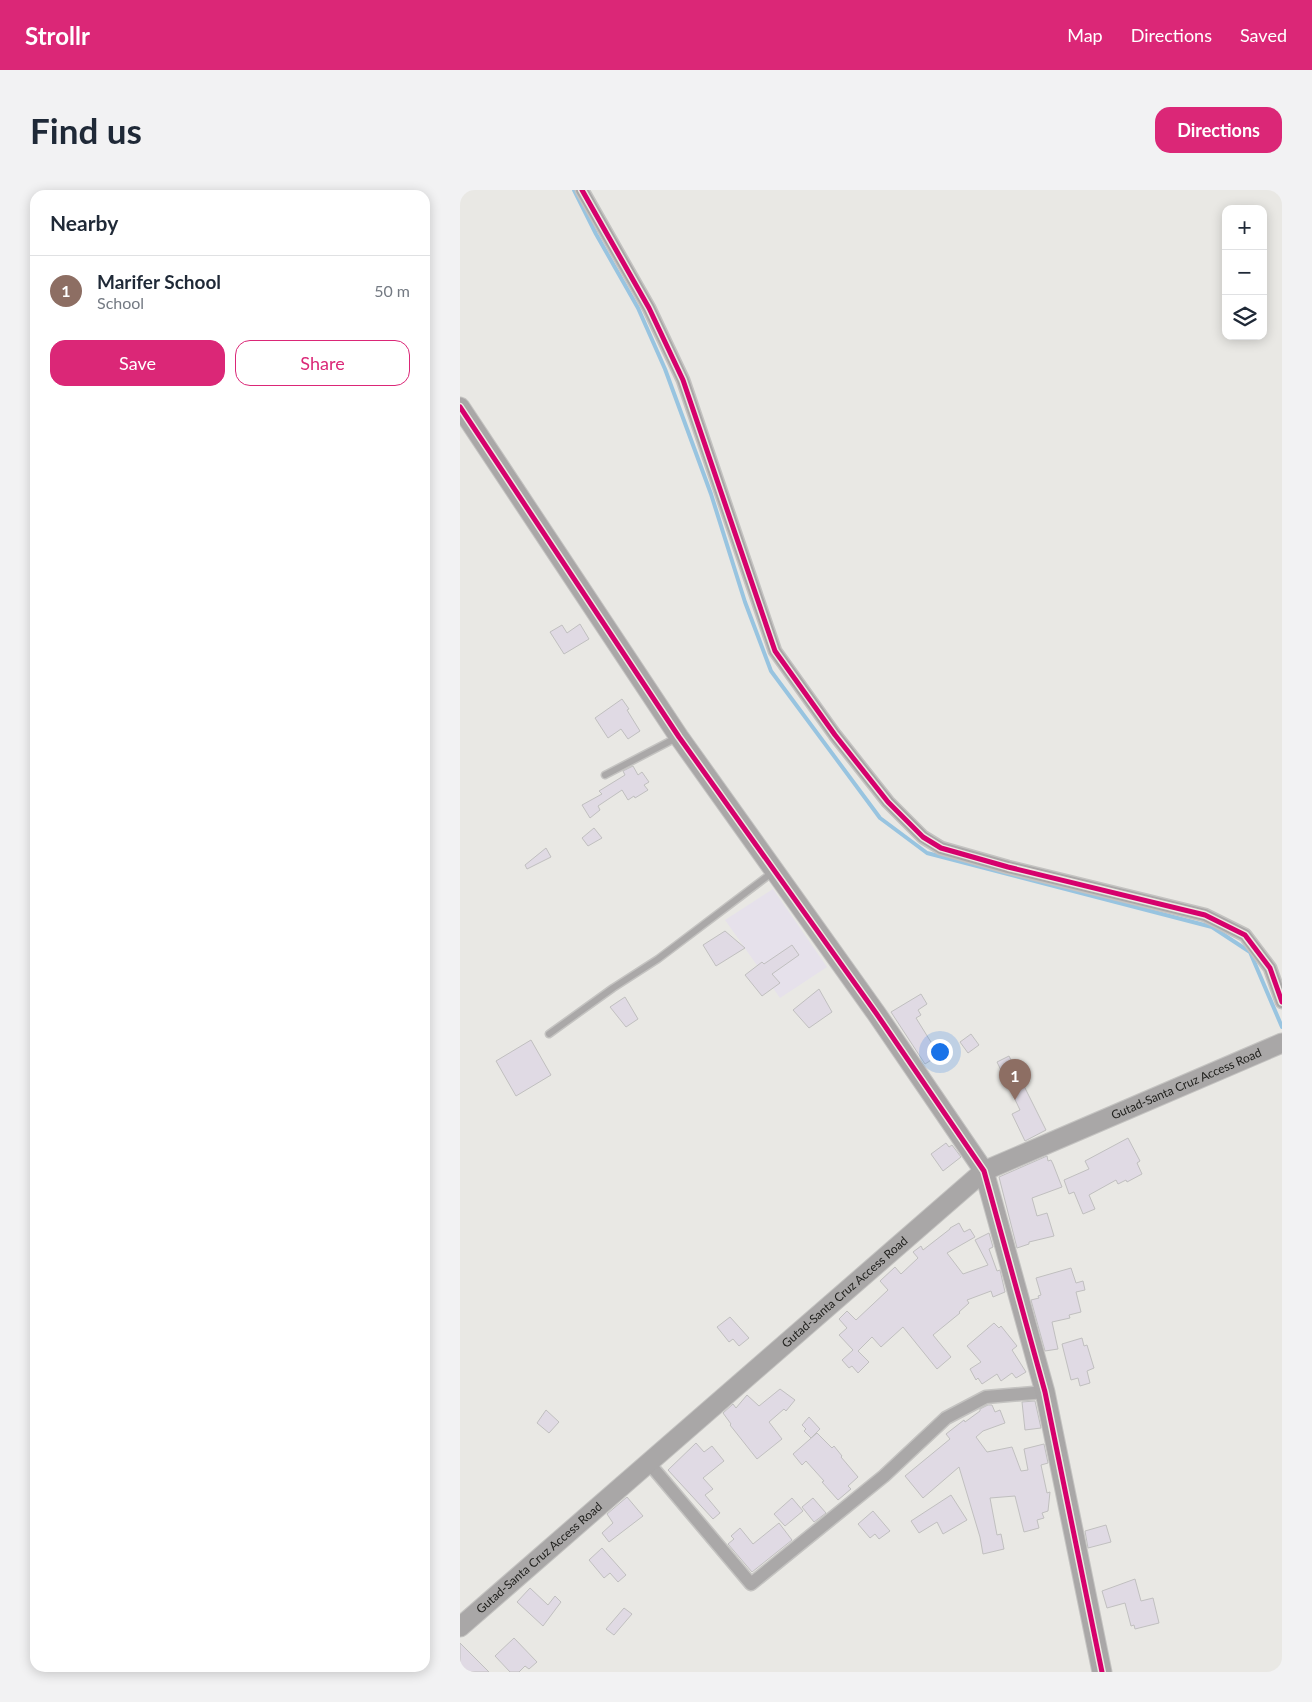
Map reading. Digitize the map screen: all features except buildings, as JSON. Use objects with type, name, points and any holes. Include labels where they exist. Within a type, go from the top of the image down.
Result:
[{"type":"street","points":[[582,190],[648,308],[683,380],[775,651],[835,735],[888,802],[923,837],[941,848],[1008,867],[1205,915],[1246,935],[1270,968],[1282,1002]]},
{"type":"street","points":[[460,407],[679,737],[876,1013],[984,1171],[1045,1392],[1102,1672]]},
{"type":"street","name":"Gutad-Santa Cruz Access Road","points":[[460,1627],[984,1171],[1282,1043]]},
{"type":"street","points":[[648,1462],[751,1584],[884,1476],[946,1418],[986,1397],[1045,1392]]},
{"type":"lane","points":[[605,774],[679,737]]},
{"type":"lane","points":[[549,1034],[613,988],[658,959],[775,871]]},
{"type":"shaded area","points":[[773,889],[827,967],[780,998],[725,920]]},
{"type":"waterway","points":[[574,190],[596,234],[638,308],[665,369],[711,494],[745,602],[771,671],[880,818],[927,853],[1212,927],[1250,952],[1282,1027]]},
{"type":"cycle path","points":[[582,190],[649,308],[683,380],[775,651],[835,735],[888,802],[923,837],[941,848],[1008,867],[1205,915],[1245,935],[1270,968],[1282,1002]]},
{"type":"cycle path","points":[[460,407],[679,737],[876,1013],[984,1171],[1045,1392],[1102,1672]]},
{"type":"place","name":"Marifer School","points":[[1015,1100]]}]
